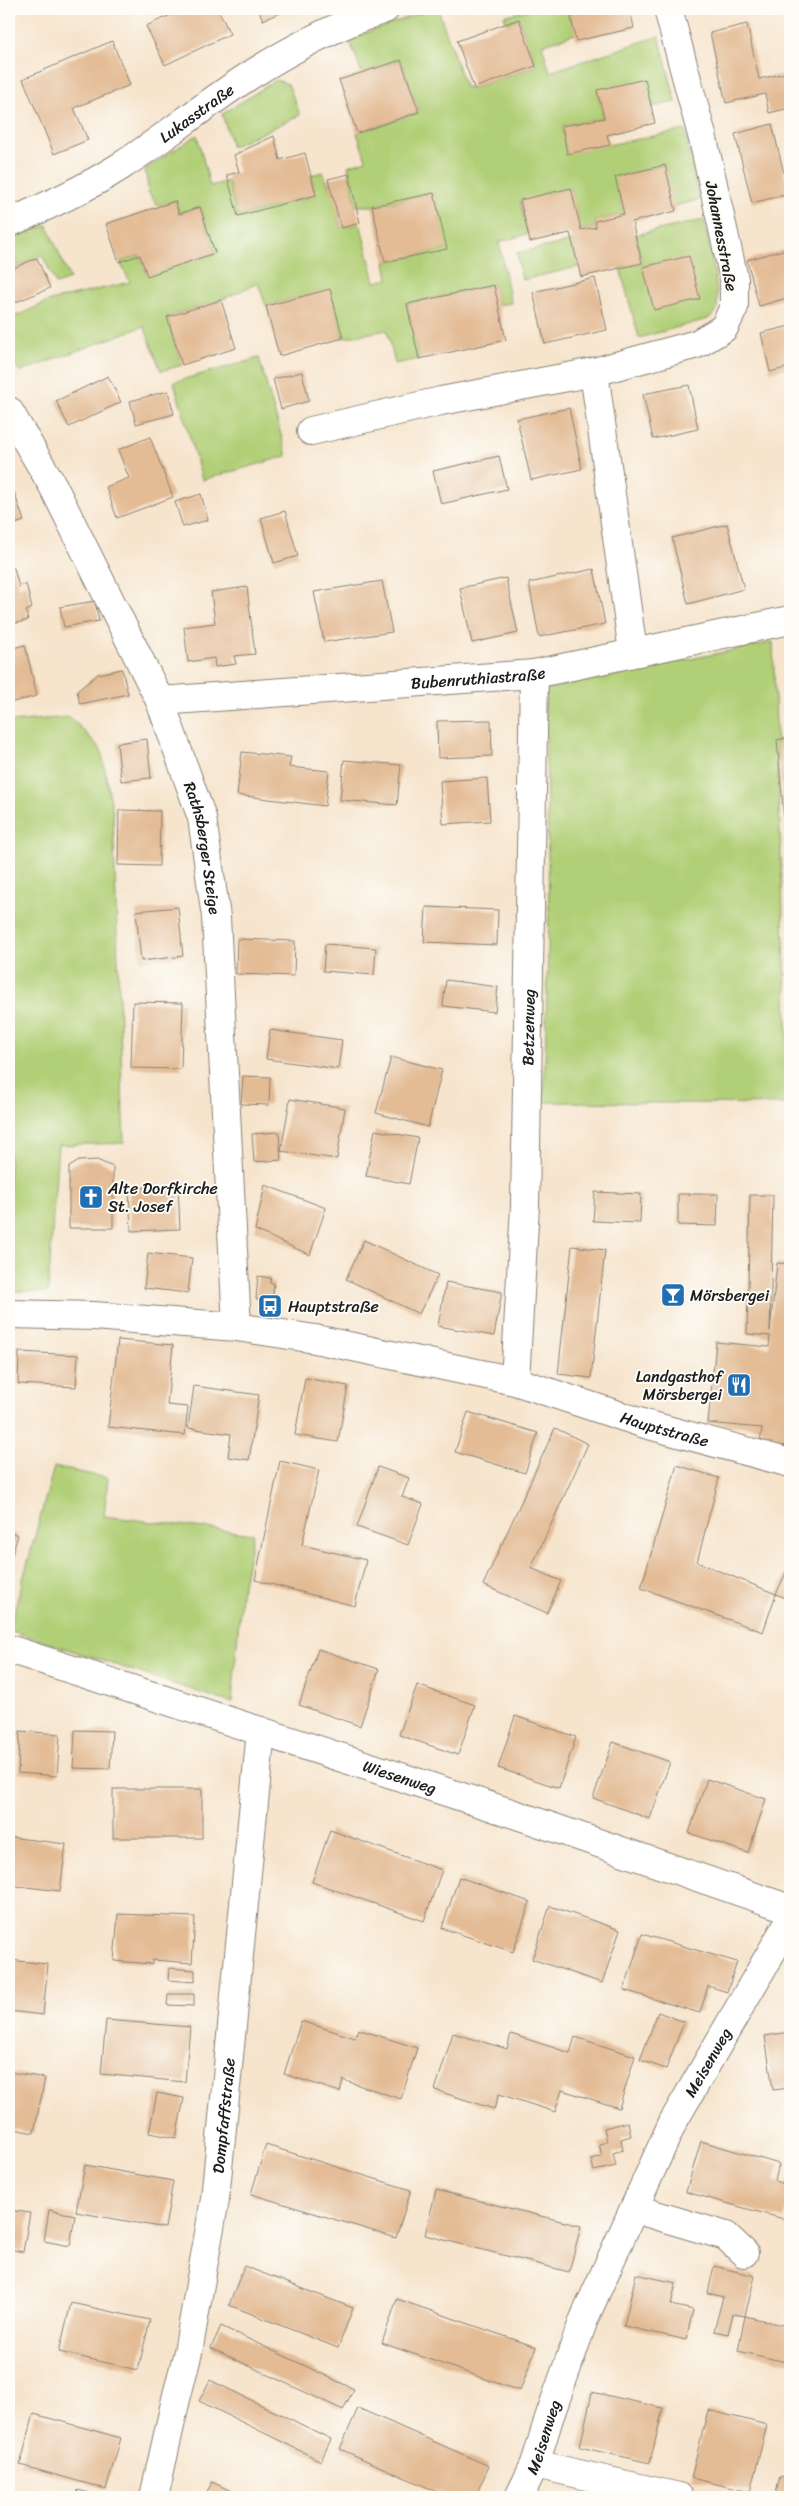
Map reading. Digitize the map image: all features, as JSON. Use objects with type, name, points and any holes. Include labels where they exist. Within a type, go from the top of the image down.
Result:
[{"type":"street","name":"Lukasstraße","points":[[9,223],[61,200],[118,168],[166,136],[248,76],[357,18],[385,9]]},
{"type":"street","name":"Johannesstraße","points":[[311,431],[441,401],[594,372],[708,339],[724,328],[734,307],[734,279],[685,69],[668,9]]},
{"type":"street","points":[[594,372],[633,652]]},
{"type":"street","name":"Rathsberger Steige","points":[[9,411],[53,486],[160,701],[202,818],[216,917],[236,1327]]},
{"type":"street","name":"Bubenruthiastraße","points":[[160,701],[534,674],[790,620]]},
{"type":"street","name":"Betzenweg","points":[[515,1381],[525,1206],[534,674]]},
{"type":"street","name":"Hauptstraße","points":[[9,1314],[94,1316],[236,1327],[315,1339],[515,1381],[646,1424],[790,1463]]},
{"type":"street","name":"Wiesenweg","points":[[9,1649],[517,1815],[790,1909]]},
{"type":"street","name":"Dompfaffstraße","points":[[154,2497],[188,2352],[215,2199],[261,1731]]},
{"type":"street","name":"Meisenweg","points":[[519,2497],[536,2464],[549,2418],[584,2319],[673,2122],[790,1920]]},
{"type":"street","points":[[635,2209],[726,2236],[744,2253]]},
{"type":"street","points":[[536,2464],[679,2497]]},
{"type":"green space","points":[[431,9],[438,9],[465,87],[474,88],[536,66],[519,19],[506,23],[504,16],[531,9],[569,9],[575,34],[542,45],[550,72],[659,36],[676,102],[651,107],[597,90],[604,118],[562,126],[567,153],[685,130],[699,200],[674,206],[665,165],[616,177],[624,214],[595,221],[596,227],[581,230],[571,188],[520,201],[528,234],[499,242],[511,303],[498,305],[494,285],[407,304],[419,359],[395,364],[387,330],[343,338],[330,290],[266,306],[258,283],[221,300],[167,317],[182,365],[161,371],[144,326],[20,372],[9,353],[9,319],[50,301],[130,282],[120,262],[140,255],[147,275],[215,253],[200,207],[179,214],[175,201],[163,205],[156,204],[149,193],[145,169],[197,135],[210,186],[228,181],[238,216],[316,195],[311,175],[323,172],[333,195],[341,228],[360,223],[375,282],[388,279],[385,262],[446,249],[434,193],[373,206],[356,206],[348,166],[366,160],[357,133],[419,112],[401,60],[362,73],[349,39]]},
{"type":"green space","points":[[276,80],[288,84],[300,115],[232,147],[222,114]]},
{"type":"green space","points":[[704,220],[713,264],[717,298],[716,311],[708,319],[639,338],[620,268],[642,263],[635,235]]},
{"type":"green space","points":[[47,225],[70,279],[56,284],[42,255],[9,270],[9,240]]},
{"type":"green space","points":[[573,241],[578,267],[522,280],[517,253]]},
{"type":"green space","points":[[259,358],[287,456],[202,480],[174,382]]},
{"type":"green space","points":[[773,642],[790,1104],[544,1102],[549,912],[545,689]]},
{"type":"green space","points":[[70,717],[101,749],[113,813],[124,1143],[58,1145],[48,1292],[9,1291],[9,722]]},
{"type":"green space","points":[[54,1467],[108,1478],[104,1516],[253,1534],[241,1595],[232,1703],[9,1630]]},
{"type":"building","points":[[184,9],[218,9],[230,34],[165,65],[146,26]]},
{"type":"building","points":[[258,9],[289,9],[263,20]]},
{"type":"building","points":[[569,9],[630,9],[634,28],[576,41]]},
{"type":"building","points":[[519,19],[536,66],[474,88],[457,41]]},
{"type":"building","points":[[747,24],[759,79],[790,72],[790,108],[769,113],[765,94],[726,103],[710,33]]},
{"type":"building","points":[[112,41],[130,85],[74,108],[88,140],[54,154],[23,79]]},
{"type":"building","points":[[401,60],[419,112],[357,133],[339,80]]},
{"type":"building","points":[[645,79],[655,123],[607,135],[610,145],[567,154],[562,126],[604,118],[597,90]]},
{"type":"building","points":[[772,124],[789,194],[752,203],[735,134]]},
{"type":"building","points":[[274,136],[280,160],[305,153],[316,195],[238,216],[227,175],[239,172],[234,155]]},
{"type":"building","points":[[665,165],[676,211],[632,222],[642,263],[581,277],[570,233],[530,242],[520,200],[571,188],[581,230],[596,227],[595,221],[624,214],[615,177]]},
{"type":"building","points":[[349,174],[360,223],[341,228],[328,179]]},
{"type":"building","points":[[434,193],[447,249],[385,262],[372,206]]},
{"type":"building","points":[[175,201],[179,214],[200,207],[215,253],[147,276],[140,255],[119,262],[106,224]]},
{"type":"building","points":[[790,248],[790,297],[759,306],[747,260]]},
{"type":"building","points":[[689,256],[700,299],[654,310],[643,267]]},
{"type":"building","points":[[37,258],[50,288],[9,305],[9,270]]},
{"type":"building","points":[[595,278],[607,330],[545,344],[533,292]]},
{"type":"building","points":[[494,285],[506,340],[419,359],[407,304]]},
{"type":"building","points":[[330,289],[343,338],[279,356],[266,306]]},
{"type":"building","points":[[221,300],[236,348],[182,365],[167,317]]},
{"type":"building","points":[[790,326],[790,367],[770,372],[761,333]]},
{"type":"building","points":[[302,372],[309,401],[281,409],[273,379]]},
{"type":"building","points":[[108,376],[121,402],[69,427],[56,401]]},
{"type":"building","points":[[689,385],[698,429],[653,439],[643,394]]},
{"type":"building","points":[[168,391],[174,414],[136,424],[130,401]]},
{"type":"building","points":[[569,408],[582,469],[531,480],[517,419]]},
{"type":"building","points":[[150,437],[173,497],[117,518],[106,487],[129,478],[118,450]]},
{"type":"building","points":[[499,456],[507,489],[441,504],[433,471]]},
{"type":"building","points":[[13,489],[24,521],[9,526],[9,491]]},
{"type":"building","points":[[201,494],[208,520],[183,527],[175,502]]},
{"type":"building","points":[[285,511],[298,556],[274,563],[261,518]]},
{"type":"building","points":[[727,524],[744,589],[688,604],[672,538]]},
{"type":"building","points":[[14,568],[19,587],[26,584],[32,608],[26,611],[28,620],[9,625],[9,569]]},
{"type":"building","points":[[594,569],[605,624],[539,637],[529,583]]},
{"type":"building","points":[[506,578],[518,633],[472,643],[460,588]]},
{"type":"building","points":[[382,581],[392,632],[324,642],[314,592]]},
{"type":"building","points":[[247,587],[255,654],[234,656],[236,664],[215,667],[214,658],[188,662],[184,627],[215,623],[211,592]]},
{"type":"building","points":[[95,601],[99,621],[64,627],[60,607]]},
{"type":"building","points":[[25,645],[37,696],[9,703],[9,649]]},
{"type":"building","points":[[122,669],[128,694],[80,704],[77,691],[98,674]]},
{"type":"building","points":[[491,720],[492,756],[438,758],[437,721]]},
{"type":"building","points":[[790,737],[790,815],[784,817],[777,740]]},
{"type":"building","points":[[147,739],[151,778],[121,781],[117,743]]},
{"type":"building","points":[[242,752],[291,757],[289,767],[329,771],[325,806],[237,795]]},
{"type":"building","points":[[344,760],[401,765],[397,805],[340,800]]},
{"type":"building","points":[[487,778],[490,821],[443,824],[440,781]]},
{"type":"building","points":[[119,810],[160,811],[159,866],[118,865]]},
{"type":"building","points":[[178,907],[183,956],[141,961],[136,911]]},
{"type":"building","points":[[426,907],[498,910],[497,945],[424,942]]},
{"type":"building","points":[[237,939],[295,941],[294,976],[236,974]]},
{"type":"building","points":[[325,944],[376,948],[374,975],[323,971]]},
{"type":"building","points":[[446,980],[498,987],[495,1012],[443,1006]]},
{"type":"building","points":[[133,1002],[183,1003],[181,1069],[131,1068]]},
{"type":"building","points":[[270,1030],[342,1040],[338,1069],[266,1059]]},
{"type":"building","points":[[391,1057],[442,1070],[428,1127],[376,1113]]},
{"type":"building","points":[[243,1076],[270,1077],[269,1105],[241,1104]]},
{"type":"building","points":[[290,1099],[345,1108],[337,1159],[281,1151]]},
{"type":"building","points":[[375,1130],[418,1138],[409,1184],[366,1176]]},
{"type":"building","points":[[279,1132],[281,1160],[254,1162],[252,1134]]},
{"type":"building","name":"Alte Dorfkirche St. Josef","points":[[97,1160],[113,1167],[113,1228],[69,1228],[69,1167],[79,1161]]},
{"type":"building","points":[[265,1185],[326,1208],[310,1255],[255,1230]]},
{"type":"building","points":[[178,1186],[180,1229],[131,1231],[129,1188]]},
{"type":"building","points":[[595,1192],[641,1194],[640,1223],[593,1221]]},
{"type":"building","points":[[678,1194],[718,1194],[717,1226],[678,1225]]},
{"type":"building","points":[[750,1195],[773,1195],[770,1331],[777,1263],[790,1264],[790,1446],[760,1444],[762,1428],[708,1423],[716,1342],[769,1347],[770,1336],[747,1334]]},
{"type":"building","points":[[364,1240],[438,1275],[419,1314],[346,1279]]},
{"type":"building","points":[[572,1246],[605,1250],[591,1378],[558,1374]]},
{"type":"building","points":[[148,1253],[192,1258],[188,1293],[144,1288]]},
{"type":"building","points":[[258,1276],[271,1278],[270,1283],[274,1283],[273,1295],[269,1295],[268,1301],[256,1299]]},
{"type":"building","points":[[446,1282],[502,1292],[494,1336],[438,1326]]},
{"type":"building","points":[[118,1340],[173,1345],[167,1405],[188,1407],[185,1435],[108,1427]]},
{"type":"building","points":[[19,1352],[78,1355],[76,1387],[18,1384]]},
{"type":"building","points":[[305,1378],[348,1386],[338,1442],[295,1435]]},
{"type":"building","points":[[194,1386],[259,1395],[249,1460],[228,1457],[231,1434],[188,1428]]},
{"type":"building","points":[[468,1412],[538,1433],[525,1473],[455,1452]]},
{"type":"building","points":[[555,1428],[588,1444],[531,1568],[561,1581],[547,1613],[483,1585]]},
{"type":"building","points":[[280,1461],[319,1470],[302,1545],[366,1560],[355,1606],[255,1580]]},
{"type":"building","points":[[677,1465],[719,1478],[697,1562],[776,1594],[763,1632],[641,1588]]},
{"type":"building","points":[[378,1467],[409,1478],[402,1497],[423,1504],[408,1545],[357,1527]]},
{"type":"building","points":[[9,1532],[18,1535],[9,1565]]},
{"type":"building","points":[[790,1564],[790,1600],[776,1594]]},
{"type":"building","points":[[318,1649],[379,1669],[360,1726],[299,1705]]},
{"type":"building","points":[[417,1685],[475,1705],[458,1755],[399,1735]]},
{"type":"building","points":[[515,1716],[576,1737],[559,1788],[498,1768]]},
{"type":"building","points":[[75,1730],[112,1731],[110,1769],[73,1768]]},
{"type":"building","points":[[20,1731],[60,1734],[57,1776],[18,1773]]},
{"type":"building","points":[[613,1742],[670,1762],[650,1819],[593,1798]]},
{"type":"building","points":[[707,1779],[766,1799],[748,1853],[689,1833]]},
{"type":"building","points":[[113,1789],[202,1789],[202,1838],[113,1838]]},
{"type":"building","points":[[330,1830],[442,1870],[424,1921],[312,1882]]},
{"type":"building","points":[[9,1837],[66,1844],[60,1891],[9,1885]]},
{"type":"building","points":[[459,1877],[530,1902],[513,1952],[442,1928]]},
{"type":"building","points":[[550,1906],[620,1930],[602,1983],[532,1959]]},
{"type":"building","points":[[118,1914],[195,1917],[192,1963],[152,1960],[152,1964],[114,1961]]},
{"type":"building","points":[[642,1934],[737,1962],[727,1992],[708,1986],[700,2013],[624,1990]]},
{"type":"building","points":[[9,1960],[48,1964],[43,2015],[9,2011]]},
{"type":"building","points":[[169,1968],[195,1970],[195,1982],[168,1980]]},
{"type":"building","points":[[168,1994],[194,1994],[194,2006],[167,2005]]},
{"type":"building","points":[[658,2012],[684,2022],[666,2069],[640,2060]]},
{"type":"building","points":[[106,2020],[190,2027],[185,2082],[101,2074]]},
{"type":"building","points":[[301,2021],[355,2038],[358,2029],[417,2048],[401,2099],[343,2080],[340,2092],[284,2074]]},
{"type":"building","points":[[790,2032],[790,2088],[773,2090],[765,2036]]},
{"type":"building","points":[[453,2033],[507,2049],[511,2034],[570,2053],[575,2037],[635,2056],[619,2108],[562,2090],[555,2112],[499,2094],[494,2109],[435,2090]]},
{"type":"building","points":[[9,2072],[45,2078],[34,2133],[9,2128]]},
{"type":"building","points":[[157,2093],[184,2098],[176,2138],[149,2133]]},
{"type":"building","points":[[628,2122],[631,2136],[621,2139],[623,2150],[613,2153],[616,2166],[594,2171],[591,2159],[602,2156],[599,2144],[607,2142],[604,2128]]},
{"type":"building","points":[[701,2141],[779,2164],[775,2181],[790,2186],[790,2206],[788,2205],[784,2219],[686,2192]]},
{"type":"building","points":[[266,2145],[411,2190],[396,2238],[251,2194]]},
{"type":"building","points":[[85,2165],[173,2181],[165,2228],[76,2212]]},
{"type":"building","points":[[436,2190],[581,2226],[569,2272],[425,2235]]},
{"type":"building","points":[[9,2210],[30,2213],[23,2252],[9,2249]]},
{"type":"building","points":[[49,2210],[75,2215],[70,2246],[44,2241]]},
{"type":"building","points":[[244,2266],[353,2308],[338,2348],[229,2305]]},
{"type":"building","points":[[714,2266],[755,2276],[745,2316],[733,2314],[728,2334],[714,2331],[723,2297],[708,2293]]},
{"type":"building","points":[[636,2274],[676,2283],[671,2305],[693,2310],[686,2340],[624,2326]]},
{"type":"building","points":[[397,2299],[536,2347],[520,2391],[382,2343]]},
{"type":"building","points":[[71,2303],[150,2320],[138,2370],[59,2352]]},
{"type":"building","points":[[745,2316],[790,2327],[790,2363],[738,2351]]},
{"type":"building","points":[[221,2326],[354,2389],[343,2410],[211,2348]]},
{"type":"building","points":[[210,2380],[331,2439],[321,2461],[199,2401]]},
{"type":"building","points":[[592,2392],[663,2408],[650,2463],[580,2447]]},
{"type":"building","points":[[358,2408],[489,2466],[475,2497],[449,2497],[340,2449]]},
{"type":"building","points":[[708,2410],[767,2425],[750,2492],[691,2478]]},
{"type":"building","points":[[34,2414],[121,2438],[106,2489],[20,2465]]},
{"type":"building","points":[[780,2477],[790,2480],[790,2497],[775,2497]]},
{"type":"building","points":[[212,2482],[244,2497],[205,2497]]},
{"type":"building","points":[[78,2490],[103,2497],[76,2497]]},
{"type":"place","name":"Alte Dorfkirche St. Josef","points":[[91,1197]]},
{"type":"place","name":"Mörsbergei","points":[[673,1295]]},
{"type":"place","name":"Hauptstraße","points":[[270,1306]]},
{"type":"place","name":"Landgasthof Mörsbergei","points":[[739,1385]]}]
